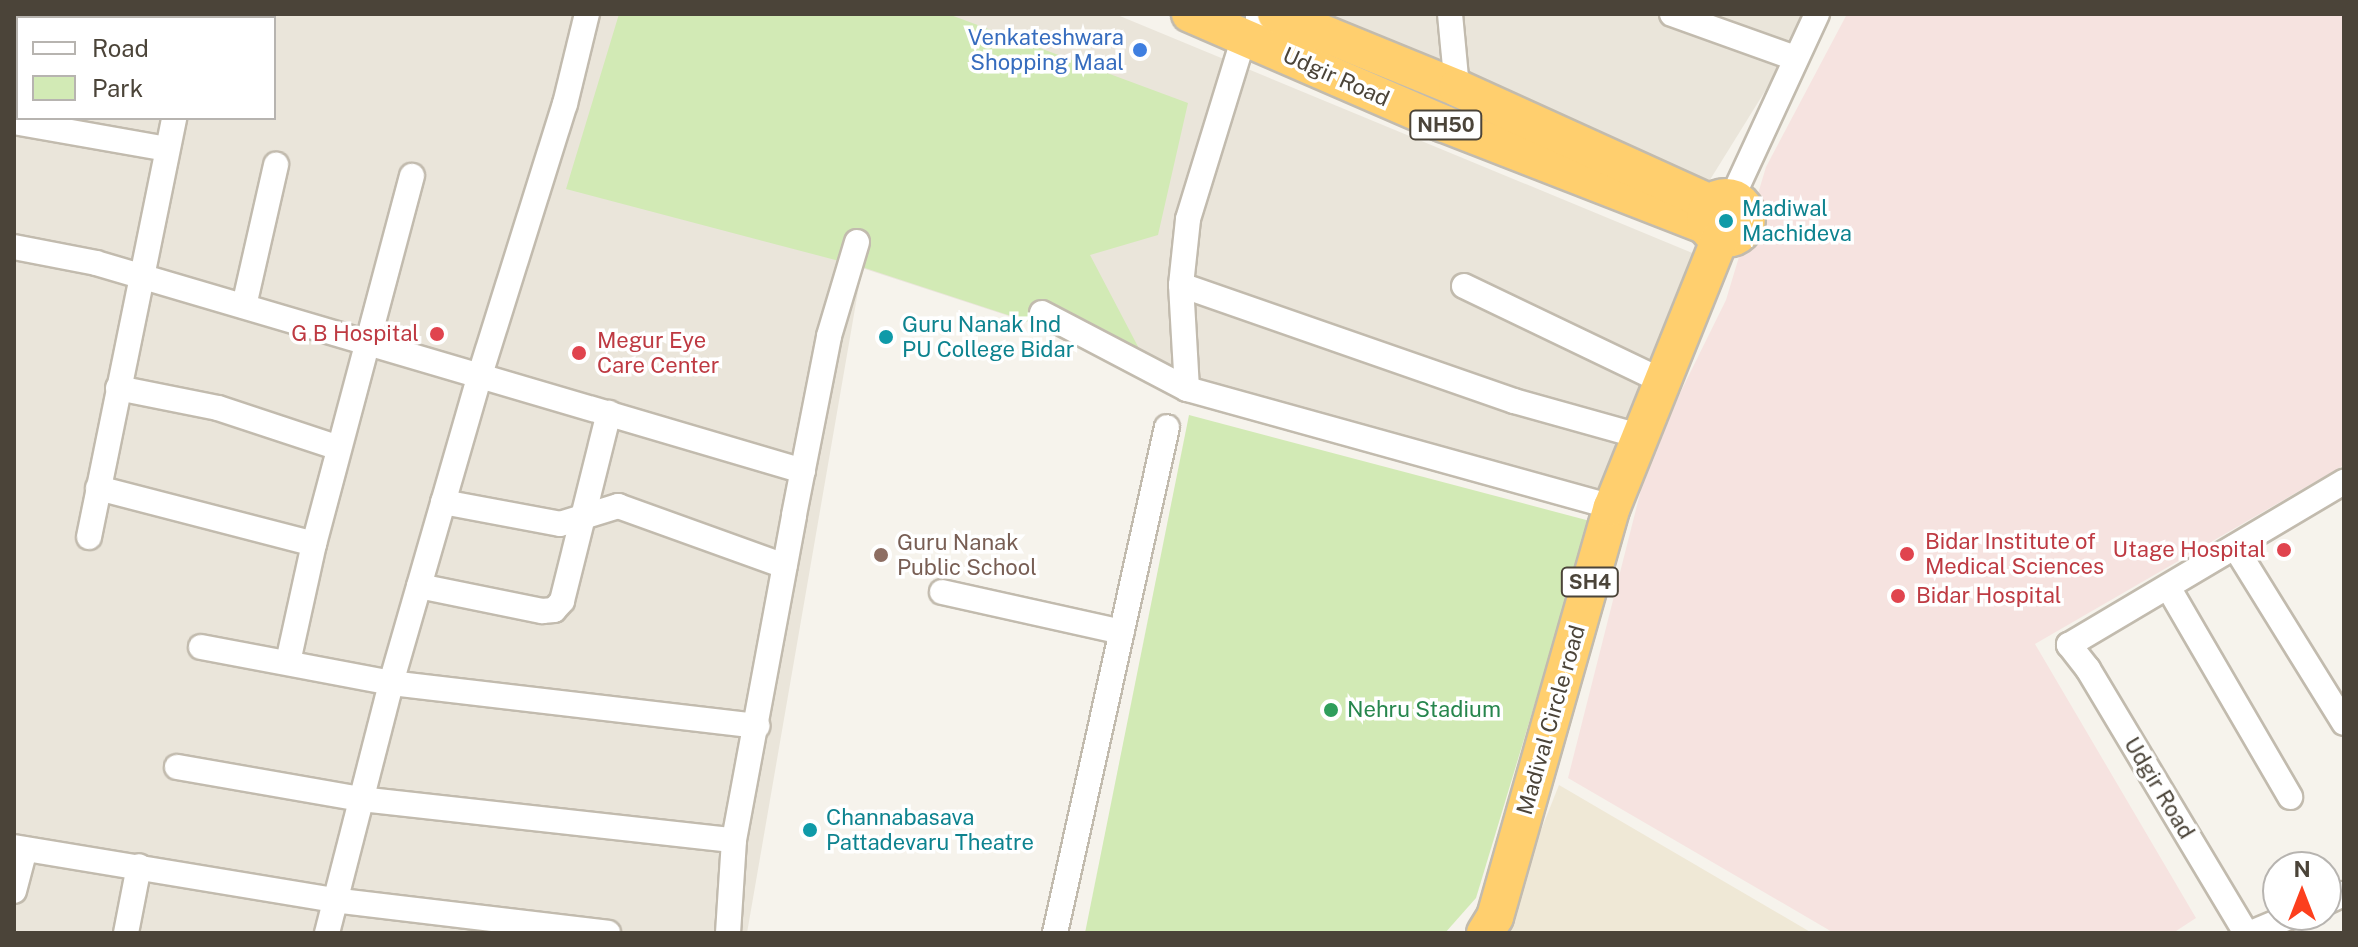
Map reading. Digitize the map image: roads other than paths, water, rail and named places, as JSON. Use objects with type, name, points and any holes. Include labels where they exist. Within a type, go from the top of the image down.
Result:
[{"type":"highway","name":"Udgir Road","points":[[1190,14],[1259,27],[1457,88],[1717,216]]},
{"type":"highway","name":"Udgir Road","points":[[1259,27],[1442,123],[1717,216]]},
{"type":"highway","name":"Madival Circle road","points":[[1485,933],[1495,917],[1612,507],[1662,381],[1717,216]]},
{"type":"street","points":[[327,933],[391,683],[479,378],[565,104],[587,14]]},
{"type":"street","points":[[1450,14],[1457,88]]},
{"type":"street","points":[[1672,14],[1795,58]]},
{"type":"street","points":[[1717,216],[1817,14]]},
{"type":"street","points":[[1187,389],[1181,285],[1190,211],[1259,27]]},
{"type":"street","points":[[89,537],[174,120]]},
{"type":"street","points":[[14,122],[68,125],[167,149]]},
{"type":"street","points":[[244,306],[276,165]]},
{"type":"street","points":[[288,662],[314,544],[412,176]]},
{"type":"street","points":[[728,933],[734,840],[785,566],[829,336],[857,242]]},
{"type":"street","points":[[14,247],[142,276],[367,341],[479,378],[803,471]]},
{"type":"street","points":[[1181,285],[1514,401],[1639,436]]},
{"type":"street","points":[[1464,286],[1662,381]]},
{"type":"street","points":[[1042,313],[1187,389],[1612,507]]},
{"type":"street","points":[[118,388],[218,408],[339,448]]},
{"type":"street","points":[[419,586],[542,611],[554,610],[562,601],[609,413]]},
{"type":"street","points":[[1055,933],[1167,427]]},
{"type":"street","points":[[2290,797],[2168,587],[2344,482]]},
{"type":"street","points":[[98,488],[314,544]]},
{"type":"street","points":[[443,502],[560,524],[618,506],[785,566]]},
{"type":"street","points":[[2235,547],[2344,723]]},
{"type":"street","name":"Udgir Road","points":[[2168,587],[2069,645],[2088,669],[2248,933]]},
{"type":"street","points":[[942,592],[1122,632]]},
{"type":"street","points":[[201,647],[391,683],[757,726]]},
{"type":"street","points":[[177,767],[360,799],[734,840]]},
{"type":"street","points":[[14,891],[20,848],[333,900],[608,933]]},
{"type":"street","points":[[126,933],[139,866]]},
{"type":"place","name":"Venkateshwara Shopping Maal","points":[[1140,50]]},
{"type":"place","name":"Madiwal Machideva","points":[[1726,221]]},
{"type":"place","name":"G B Hospital","points":[[437,334]]},
{"type":"place","name":"Guru Nanak Ind PU College Bidar","points":[[886,337]]},
{"type":"place","name":"Megur Eye Care Center","points":[[579,353]]},
{"type":"place","name":"Utage Hospital","points":[[2284,550]]},
{"type":"place","name":"Bidar Institute of Medical Sciences","points":[[1907,554]]},
{"type":"place","name":"Guru Nanak Public School","points":[[881,555]]},
{"type":"place","name":"Bidar Hospital","points":[[1898,596]]},
{"type":"place","name":"Nehru Stadium","points":[[1331,710]]},
{"type":"place","name":"Channabasava Pattadevaru Theatre","points":[[810,830]]}]
